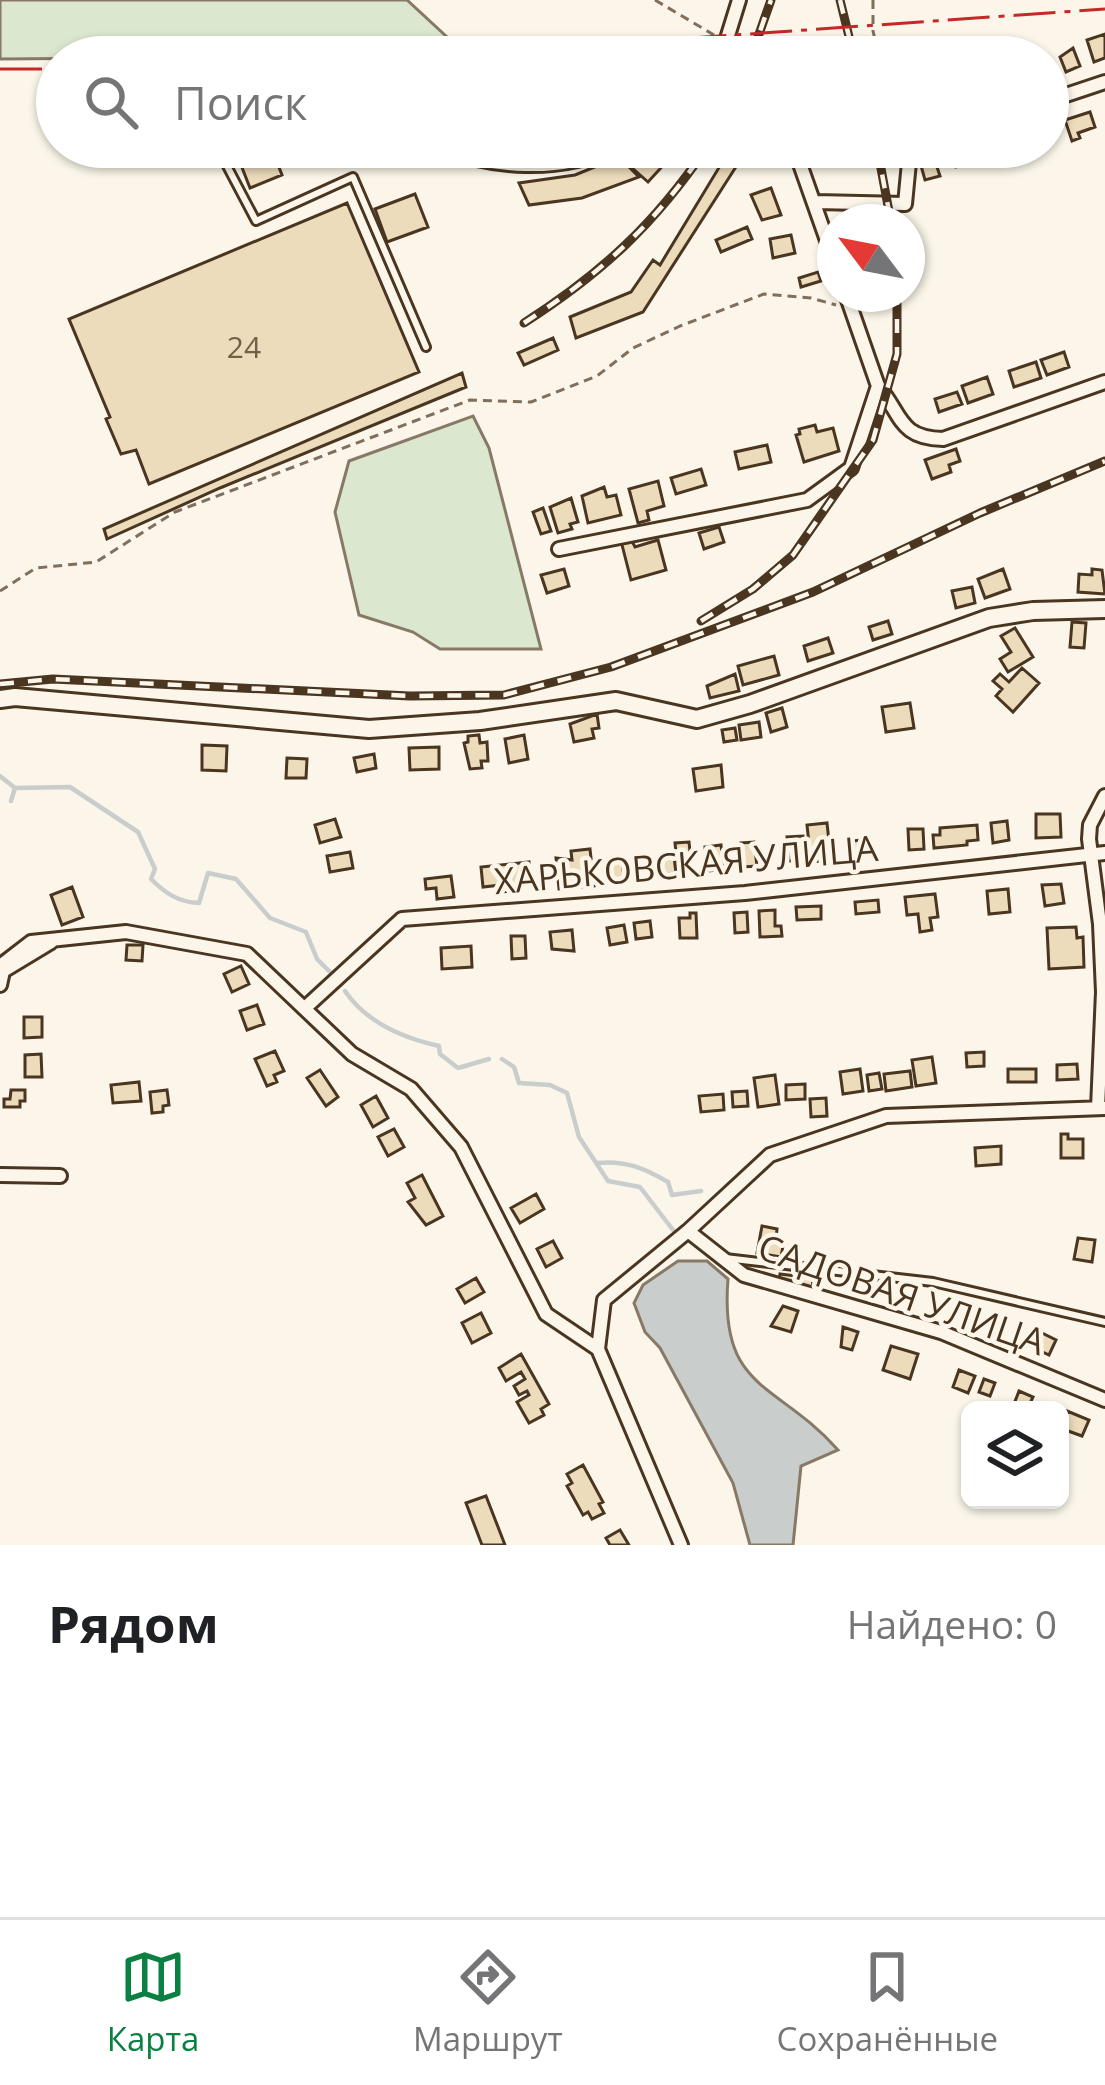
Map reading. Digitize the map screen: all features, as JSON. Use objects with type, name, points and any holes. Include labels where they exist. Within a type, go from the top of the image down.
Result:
[{"type":"street","points":[[728,36],[740,0]]},
{"type":"street","points":[[1069,94],[1105,82]]},
{"type":"street","points":[[802,168],[817,205]]},
{"type":"street","points":[[816,202],[905,204],[908,168]]},
{"type":"street","points":[[852,312],[878,386],[895,416],[922,438],[943,439],[1105,382]]},
{"type":"street","points":[[559,549],[807,500],[851,468],[878,386]]},
{"type":"street","points":[[0,699],[369,729],[480,721],[616,701],[697,718],[750,704],[989,618],[1105,609]]},
{"type":"street","points":[[681,1545],[598,1349],[604,1300],[770,1155],[886,1116],[1101,1108],[1099,853],[1090,825],[1105,796]]},
{"type":"street","name":"ХАРЬКОВСКАЯ УЛИЦА","points":[[306,1007],[402,919],[745,892],[1099,853]]},
{"type":"street","points":[[0,966],[31,942],[126,932],[247,954],[352,1054],[411,1089],[461,1147],[546,1314],[598,1349]]},
{"type":"street","points":[[0,985],[3,971],[57,938]]},
{"type":"street","points":[[0,1175],[60,1176]]},
{"type":"street","name":"САДОВАЯ УЛИЦА","points":[[688,1231],[744,1275],[941,1332],[1105,1400]]},
{"type":"lane","points":[[229,168],[256,220],[353,177],[426,347]]},
{"type":"lane","points":[[722,1258],[933,1282],[1105,1322]]},
{"type":"path","points":[[655,0],[716,36]]},
{"type":"path","points":[[873,0],[874,36]]},
{"type":"path","points":[[0,591],[36,568],[96,562],[175,512],[470,400],[531,402],[597,376],[633,348],[664,333],[764,294],[817,300]]},
{"type":"green space","points":[[0,0],[407,0],[446,36],[36,36],[36,59],[0,59]]},
{"type":"green space","points":[[473,416],[489,448],[541,649],[440,649],[413,632],[359,615],[335,512],[349,461]]},
{"type":"shaded area","points":[[678,1261],[707,1261],[728,1279],[728,1316],[743,1365],[838,1450],[801,1466],[793,1545],[750,1545],[733,1483],[660,1348],[645,1332],[634,1303],[643,1285]]},
{"type":"building","points":[[1105,34],[1105,58],[1094,62],[1087,40]]},
{"type":"building","points":[[1073,48],[1080,66],[1069,71]]},
{"type":"building","points":[[1090,112],[1095,127],[1078,133],[1080,138],[1072,141],[1069,119]]},
{"type":"building","points":[[242,168],[279,168],[282,175],[250,188]]},
{"type":"building","points":[[592,168],[630,168],[639,177],[582,198],[529,205],[519,183]]},
{"type":"building","points":[[632,168],[661,168],[648,182]]},
{"type":"building","points":[[719,168],[735,168],[643,312],[576,338],[570,317],[631,292],[653,260],[660,265]]},
{"type":"building","points":[[922,168],[937,168],[940,176],[925,180]]},
{"type":"building","points":[[771,188],[781,215],[762,220],[751,195]]},
{"type":"building","points":[[415,194],[428,227],[387,242],[375,209]]},
{"type":"building","points":[[347,203],[419,372],[149,484],[136,450],[121,454],[69,319]]},
{"type":"building","points":[[747,227],[752,239],[721,252],[716,240]]},
{"type":"building","points":[[791,235],[795,253],[773,258],[770,239]]},
{"type":"building","points":[[817,272],[817,282],[801,287],[799,278]]},
{"type":"building","points":[[553,338],[558,350],[524,365],[518,353]]},
{"type":"building","points":[[1064,352],[1069,367],[1047,375],[1041,360]]},
{"type":"building","points":[[1036,362],[1041,378],[1014,387],[1009,371]]},
{"type":"building","points":[[462,373],[466,387],[107,539],[104,529]]},
{"type":"building","points":[[987,377],[993,394],[968,403],[962,386]]},
{"type":"building","points":[[957,392],[962,404],[939,412],[935,399]]},
{"type":"building","points":[[815,425],[817,432],[833,428],[839,451],[804,462],[796,435],[799,429]]},
{"type":"building","points":[[767,445],[771,462],[739,469],[735,452]]},
{"type":"building","points":[[956,449],[960,461],[949,465],[951,472],[932,479],[925,460]]},
{"type":"building","points":[[701,469],[706,485],[676,494],[671,478]]},
{"type":"building","points":[[658,481],[664,506],[647,511],[649,520],[638,523],[629,489]]},
{"type":"building","points":[[604,487],[607,497],[616,495],[621,515],[588,523],[582,496]]},
{"type":"building","points":[[571,498],[578,522],[558,533],[550,507]]},
{"type":"building","points":[[543,508],[551,531],[541,534],[533,512]]},
{"type":"building","points":[[719,527],[724,542],[704,549],[699,533]]},
{"type":"building","points":[[631,539],[635,547],[658,540],[666,570],[631,580],[621,541]]},
{"type":"building","points":[[564,569],[569,586],[547,593],[541,575]]},
{"type":"building","points":[[1003,569],[1010,589],[985,598],[978,579]]},
{"type":"building","points":[[1092,569],[1102,570],[1105,594],[1078,592],[1079,574],[1092,575]]},
{"type":"building","points":[[972,587],[975,603],[956,608],[952,591]]},
{"type":"building","points":[[888,621],[892,634],[873,640],[869,627]]},
{"type":"building","points":[[1072,622],[1086,623],[1084,648],[1070,647]]},
{"type":"building","points":[[1015,628],[1033,657],[1008,672],[1000,659],[1011,652],[1001,636]]},
{"type":"building","points":[[828,638],[833,653],[808,661],[804,646]]},
{"type":"building","points":[[774,656],[779,675],[743,685],[738,666]]},
{"type":"building","points":[[1022,668],[1039,683],[1013,712],[996,696],[1002,689],[993,681],[1000,674],[1009,682]]},
{"type":"building","points":[[735,674],[739,691],[710,698],[707,686]]},
{"type":"building","points":[[910,703],[914,728],[886,732],[882,707]]},
{"type":"building","points":[[782,708],[787,727],[771,732],[766,713]]},
{"type":"building","points":[[597,714],[599,728],[592,729],[594,738],[574,742],[570,724]]},
{"type":"building","points":[[759,722],[761,737],[741,740],[739,725]]},
{"type":"building","points":[[735,728],[737,740],[724,742],[722,730]]},
{"type":"building","points":[[479,735],[480,743],[487,742],[488,761],[481,761],[482,768],[470,769],[464,743],[468,736]]},
{"type":"building","points":[[524,735],[528,759],[509,763],[505,739]]},
{"type":"building","points":[[202,745],[227,746],[226,771],[202,770]]},
{"type":"building","points":[[439,747],[439,769],[410,770],[409,748]]},
{"type":"building","points":[[374,754],[376,768],[357,772],[354,758]]},
{"type":"building","points":[[287,758],[307,759],[306,778],[286,778]]},
{"type":"building","points":[[721,765],[723,787],[696,791],[693,769]]},
{"type":"building","points":[[1036,814],[1060,814],[1061,837],[1036,838]]},
{"type":"building","points":[[335,819],[341,837],[320,843],[315,825]]},
{"type":"building","points":[[1007,821],[1009,840],[993,843],[991,823]]},
{"type":"building","points":[[827,823],[831,860],[811,862],[807,825]]},
{"type":"building","points":[[977,825],[978,840],[934,848],[933,835],[940,835],[940,828]]},
{"type":"building","points":[[908,829],[923,829],[924,849],[909,850]]},
{"type":"building","points":[[803,836],[805,860],[789,861],[787,837]]},
{"type":"building","points":[[869,839],[871,854],[847,857],[845,842]]},
{"type":"building","points":[[689,842],[692,871],[678,872],[675,843]]},
{"type":"building","points":[[754,842],[757,866],[743,867],[741,843]]},
{"type":"building","points":[[721,845],[724,869],[708,871],[705,847]]},
{"type":"building","points":[[590,849],[594,886],[559,889],[556,858],[572,860],[571,851]]},
{"type":"building","points":[[350,852],[353,868],[330,872],[327,856]]},
{"type":"building","points":[[622,857],[624,879],[609,880],[607,859]]},
{"type":"building","points":[[674,857],[676,873],[657,875],[655,859]]},
{"type":"building","points":[[529,862],[531,882],[518,883],[519,890],[483,887],[481,867]]},
{"type":"building","points":[[451,876],[454,897],[437,899],[436,888],[426,889],[425,879]]},
{"type":"building","points":[[1061,884],[1064,903],[1045,906],[1042,885]]},
{"type":"building","points":[[72,887],[83,917],[62,925],[51,895]]},
{"type":"building","points":[[1008,889],[1010,912],[989,914],[987,891]]},
{"type":"building","points":[[935,894],[938,917],[930,918],[932,930],[920,932],[918,914],[907,915],[905,897]]},
{"type":"building","points":[[878,900],[879,912],[856,914],[855,902]]},
{"type":"building","points":[[821,906],[821,919],[797,920],[796,907]]},
{"type":"building","points":[[775,910],[775,926],[781,926],[782,936],[760,937],[759,911]]},
{"type":"building","points":[[747,912],[748,932],[735,933],[734,913]]},
{"type":"building","points":[[690,913],[696,913],[697,938],[680,938],[679,918],[690,918]]},
{"type":"building","points":[[650,921],[652,937],[636,939],[634,923]]},
{"type":"building","points":[[624,925],[627,942],[610,945],[607,928]]},
{"type":"building","points":[[1076,927],[1077,938],[1083,937],[1084,967],[1049,969],[1047,928]]},
{"type":"building","points":[[572,930],[574,951],[552,949],[550,932]]},
{"type":"building","points":[[511,936],[525,936],[526,958],[512,959]]},
{"type":"building","points":[[127,945],[143,945],[142,961],[126,960]]},
{"type":"building","points":[[471,946],[472,967],[442,969],[441,948]]},
{"type":"building","points":[[241,966],[249,984],[232,992],[224,974]]},
{"type":"building","points":[[257,1005],[264,1024],[247,1030],[240,1011]]},
{"type":"building","points":[[24,1017],[42,1017],[42,1037],[24,1038]]},
{"type":"building","points":[[275,1051],[284,1071],[274,1075],[277,1082],[267,1086],[255,1059]]},
{"type":"building","points":[[984,1052],[984,1066],[967,1067],[966,1053]]},
{"type":"building","points":[[41,1054],[42,1077],[25,1077],[25,1055]]},
{"type":"building","points":[[932,1057],[936,1083],[916,1086],[912,1060]]},
{"type":"building","points":[[1077,1064],[1078,1079],[1057,1080],[1057,1065]]},
{"type":"building","points":[[860,1069],[863,1091],[843,1094],[840,1072]]},
{"type":"building","points":[[1008,1069],[1036,1069],[1036,1082],[1008,1082]]},
{"type":"building","points":[[320,1070],[338,1097],[326,1106],[307,1078]]},
{"type":"building","points":[[910,1071],[912,1087],[886,1091],[884,1074]]},
{"type":"building","points":[[879,1073],[882,1089],[869,1091],[867,1075]]},
{"type":"building","points":[[775,1075],[779,1104],[758,1107],[754,1078]]},
{"type":"building","points":[[139,1082],[141,1101],[113,1103],[111,1085]]},
{"type":"building","points":[[805,1084],[805,1099],[786,1100],[786,1085]]},
{"type":"building","points":[[11,1090],[25,1090],[20,1107],[4,1107]]},
{"type":"building","points":[[167,1090],[169,1105],[163,1106],[163,1112],[152,1113],[150,1092]]},
{"type":"building","points":[[747,1091],[748,1106],[733,1107],[732,1092]]},
{"type":"building","points":[[723,1094],[724,1110],[701,1112],[699,1096]]},
{"type":"building","points":[[376,1096],[388,1118],[373,1127],[361,1105]]},
{"type":"building","points":[[826,1098],[827,1116],[811,1117],[810,1099]]},
{"type":"building","points":[[394,1129],[404,1147],[388,1156],[378,1137]]},
{"type":"building","points":[[1061,1134],[1083,1139],[1083,1158],[1061,1158]]},
{"type":"building","points":[[1001,1146],[1001,1164],[976,1166],[975,1148]]},
{"type":"building","points":[[422,1175],[443,1216],[426,1225],[408,1202],[415,1198],[407,1183]]},
{"type":"building","points":[[536,1194],[544,1209],[520,1223],[511,1208]]},
{"type":"building","points":[[762,1226],[777,1229],[776,1238],[784,1240],[781,1257],[757,1253]]},
{"type":"building","points":[[1078,1238],[1095,1240],[1092,1262],[1074,1259]]},
{"type":"building","points":[[553,1241],[562,1258],[546,1267],[537,1249]]},
{"type":"building","points":[[780,1274],[813,1278],[812,1291],[778,1286]]},
{"type":"building","points":[[476,1278],[484,1292],[465,1303],[457,1289]]},
{"type":"building","points":[[783,1306],[798,1311],[791,1332],[771,1326]]},
{"type":"building","points":[[481,1313],[491,1333],[472,1343],[462,1323]]},
{"type":"building","points":[[843,1327],[858,1332],[852,1350],[841,1347]]},
{"type":"building","points":[[1034,1329],[1056,1340],[1049,1355],[1026,1344]]},
{"type":"building","points":[[891,1346],[918,1354],[910,1379],[883,1370]]},
{"type":"building","points":[[521,1354],[549,1404],[541,1409],[544,1415],[529,1423],[517,1402],[529,1395],[527,1391],[519,1395],[514,1386],[525,1379],[521,1372],[506,1381],[499,1368]]},
{"type":"building","points":[[959,1370],[975,1376],[968,1393],[953,1387]]},
{"type":"building","points":[[984,1379],[995,1383],[990,1396],[979,1392]]},
{"type":"building","points":[[1019,1391],[1033,1397],[1031,1401],[1015,1401]]},
{"type":"building","points":[[1069,1412],[1089,1420],[1082,1436],[1069,1431]]},
{"type":"building","points":[[583,1465],[603,1502],[599,1504],[604,1513],[592,1519],[588,1512],[583,1515],[567,1486],[572,1483],[567,1474]]},
{"type":"building","points":[[486,1496],[505,1545],[482,1545],[466,1503]]},
{"type":"building","points":[[620,1530],[629,1545],[610,1545],[606,1538]]},
{"type":"waterway","points":[[0,776],[15,788]]},
{"type":"waterway","points":[[11,801],[15,788],[70,787],[138,832],[155,869],[151,879],[167,892],[199,903],[208,873],[236,879],[270,918],[306,932],[317,959],[329,971]]},
{"type":"waterway","points":[[345,991],[363,1012],[386,1027],[439,1046],[440,1054],[458,1068],[489,1059]]},
{"type":"waterway","points":[[502,1059],[514,1067],[519,1083],[550,1085],[567,1093],[579,1137],[608,1181],[640,1187],[673,1230]]},
{"type":"waterway","points":[[597,1163],[642,1169],[668,1182],[672,1195],[701,1191]]},
{"type":"railway","points":[[758,36],[771,0]]},
{"type":"railway","points":[[840,0],[849,36]]},
{"type":"railway","points":[[524,323],[625,245],[691,168]]},
{"type":"railway","points":[[881,168],[888,204]]},
{"type":"railway","points":[[701,621],[753,589],[793,555],[873,440],[897,354],[897,312]]},
{"type":"railway","points":[[0,684],[53,679],[410,696],[504,695],[611,667],[813,592],[980,513],[1105,461]]},
{"type":"power","points":[[720,36],[1105,9]]},
{"type":"power","points":[[0,69],[36,69]]}]
